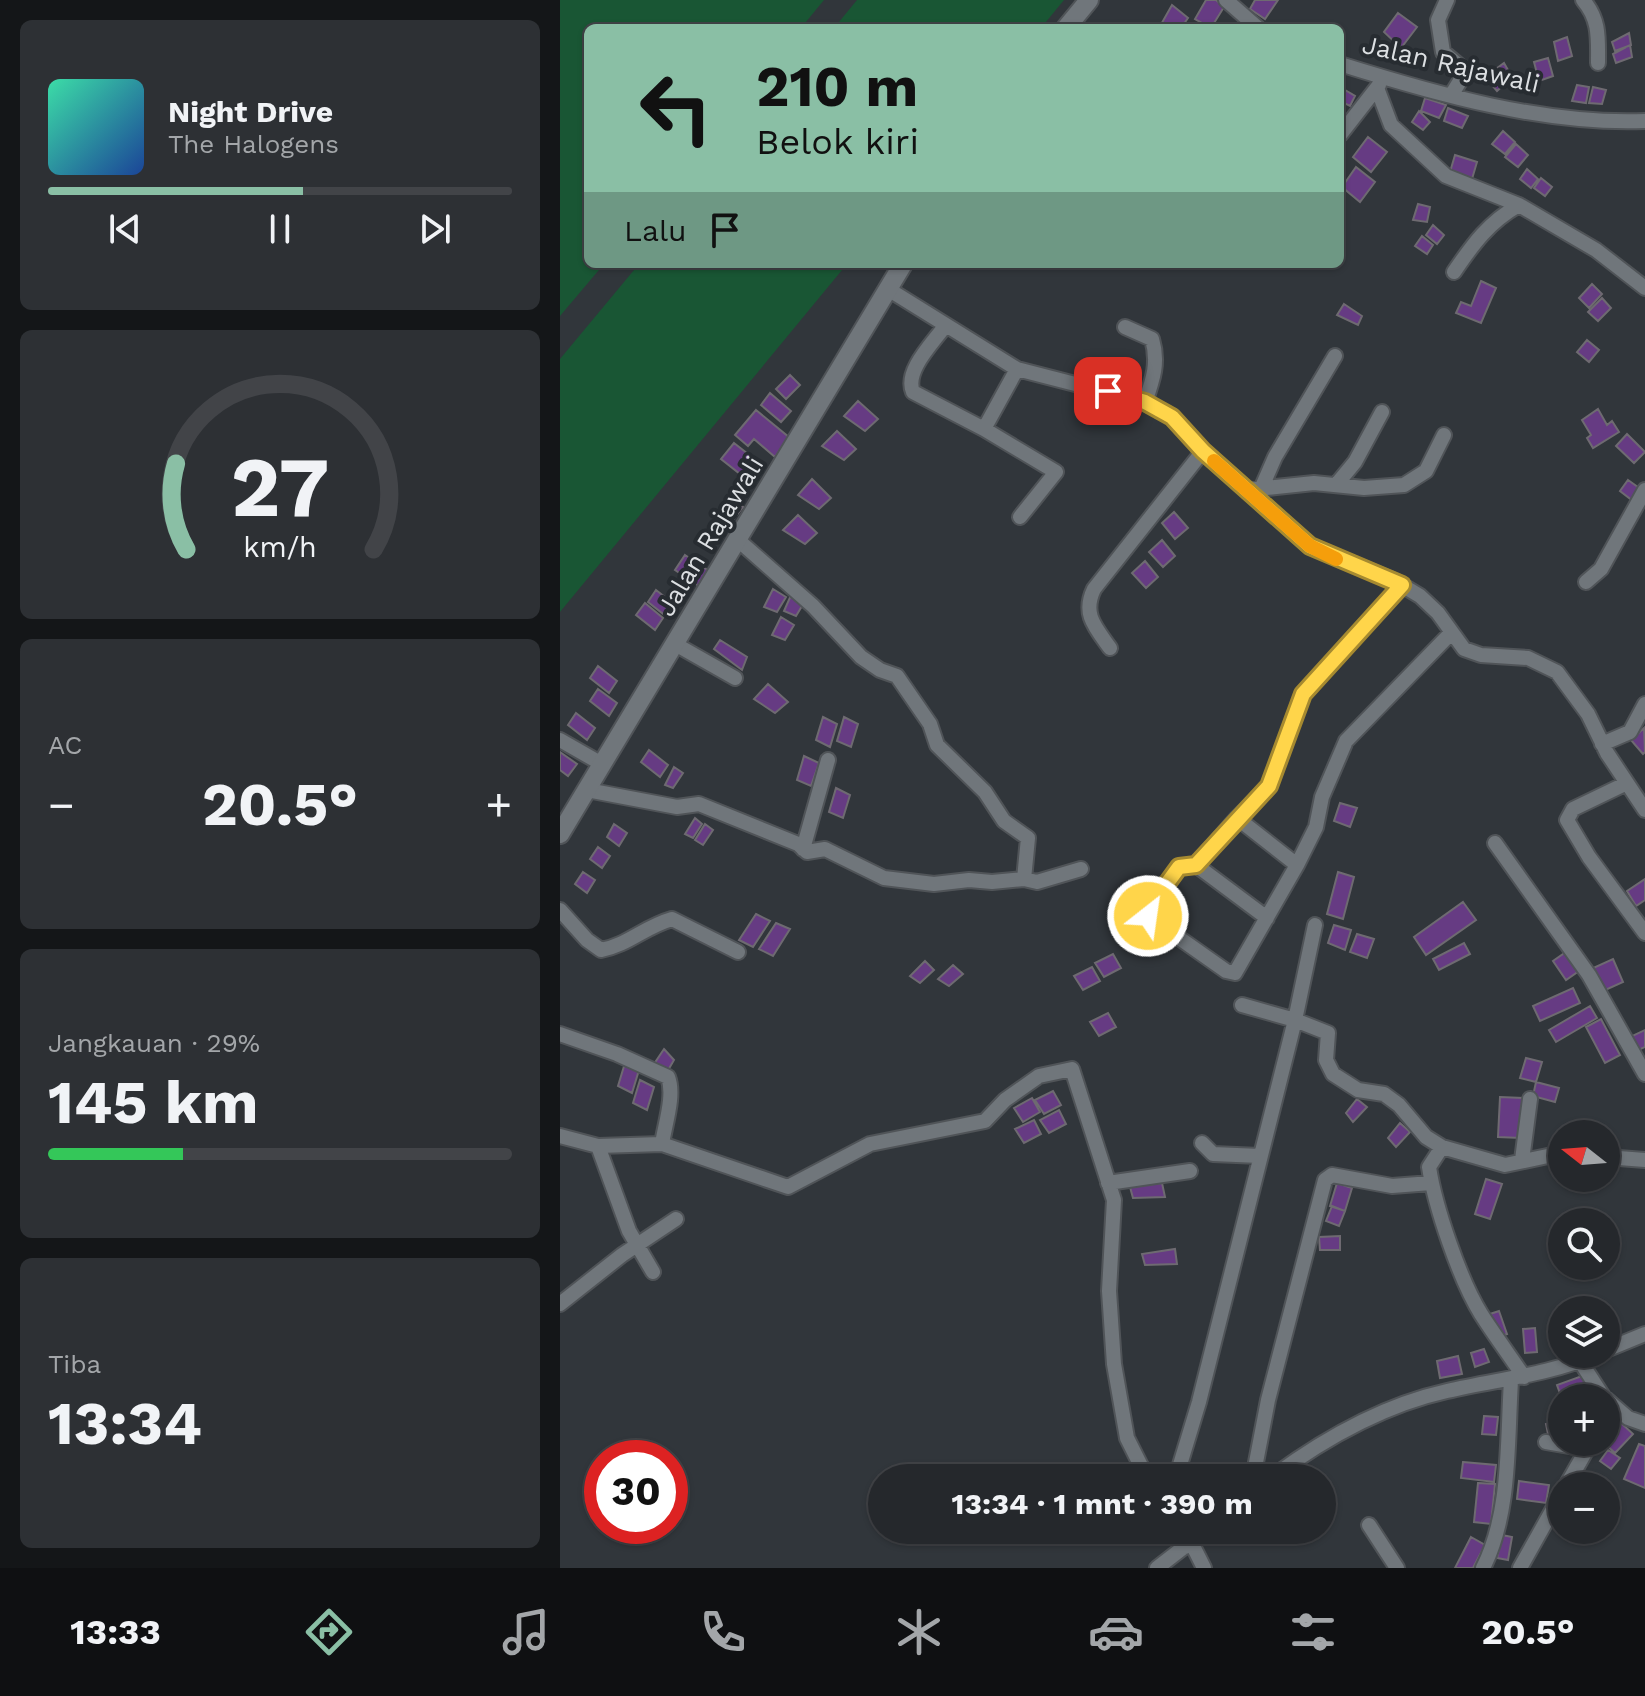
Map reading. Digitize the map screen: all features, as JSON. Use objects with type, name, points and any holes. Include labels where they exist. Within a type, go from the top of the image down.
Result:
[{"type":"street","points":[[1069,24],[1089,0]]},
{"type":"street","points":[[1226,0],[1253,24]]},
{"type":"street","points":[[1447,0],[1438,20],[1443,52],[1462,68],[1460,81],[1452,94]]},
{"type":"street","points":[[1583,0],[1594,13],[1598,24],[1598,63]]},
{"type":"street","name":"Jalan Rajawali","points":[[1344,66],[1380,82],[1452,94],[1472,102],[1611,122],[1645,121]]},
{"type":"street","points":[[1344,130],[1380,82]]},
{"type":"street","points":[[1380,82],[1391,125],[1446,176],[1519,205],[1596,250],[1645,288]]},
{"type":"street","points":[[1454,272],[1477,238],[1500,216],[1519,205]]},
{"type":"street","name":"Jalan Rajawali","points":[[560,834],[901,268]]},
{"type":"street","points":[[888,289],[1017,369],[1145,402],[1172,417],[1203,451],[1254,489],[1310,546],[1402,585],[1438,613],[1464,649],[1481,655],[1528,658],[1557,672],[1588,714],[1602,744],[1644,807]]},
{"type":"street","points":[[945,326],[913,372],[910,383],[913,392],[1056,472],[1020,517]]},
{"type":"street","points":[[1125,327],[1152,339],[1156,354],[1154,377],[1145,402]]},
{"type":"street","points":[[1254,489],[1335,356]]},
{"type":"street","points":[[984,429],[1017,369]]},
{"type":"street","points":[[1336,485],[1355,462],[1382,412]]},
{"type":"street","points":[[1254,489],[1314,483],[1364,488],[1404,485],[1426,471],[1444,435]]},
{"type":"street","points":[[1110,648],[1090,620],[1088,603],[1094,589],[1203,451]]},
{"type":"street","points":[[1586,582],[1601,569],[1645,490]]},
{"type":"street","points":[[738,540],[813,606],[861,657],[880,670],[897,676],[930,724],[937,745],[985,792],[1004,821],[1028,838],[1024,879]]},
{"type":"street","points":[[1402,585],[1303,694],[1269,786],[1196,865],[1179,867],[1147,911],[1148,916],[1226,971],[1235,973],[1316,827],[1322,797],[1346,741],[1451,633]]},
{"type":"street","points":[[675,644],[735,678]]},
{"type":"street","points":[[1602,744],[1630,732],[1645,704]]},
{"type":"street","points":[[560,740],[602,764]]},
{"type":"street","points":[[803,849],[828,760]]},
{"type":"street","points":[[1627,783],[1573,809],[1567,820],[1589,857],[1645,933]]},
{"type":"street","points":[[587,790],[677,807],[699,804],[807,852],[825,849],[884,878],[934,884],[1024,879],[1037,882],[1081,869]]},
{"type":"street","points":[[1237,818],[1297,865]]},
{"type":"street","points":[[1495,843],[1589,975],[1645,1074]]},
{"type":"street","points":[[1196,865],[1267,918]]},
{"type":"street","points":[[560,910],[587,940],[601,950],[620,946],[649,925],[672,919],[738,952]]},
{"type":"street","points":[[1180,1464],[1199,1402],[1295,1020],[1315,925]]},
{"type":"street","points":[[1242,1005],[1328,1033],[1326,1060],[1333,1074],[1358,1090],[1384,1094],[1399,1105],[1426,1137],[1442,1147],[1505,1165],[1548,1155]]},
{"type":"street","points":[[560,1034],[671,1080],[662,1144]]},
{"type":"street","points":[[560,1136],[598,1146],[662,1144],[788,1187],[870,1144],[985,1121],[1005,1100],[1039,1076],[1072,1069],[1114,1200],[1109,1291],[1114,1364],[1127,1438],[1140,1464]]},
{"type":"street","points":[[1522,1160],[1530,1099]]},
{"type":"street","points":[[1202,1143],[1213,1154],[1260,1156]]},
{"type":"street","points":[[598,1146],[637,1244],[653,1272]]},
{"type":"street","points":[[1442,1147],[1429,1167],[1450,1242],[1479,1311],[1518,1379],[1502,1507],[1492,1550],[1483,1568]]},
{"type":"street","points":[[1620,1158],[1645,1160]]},
{"type":"street","points":[[1108,1183],[1190,1171]]},
{"type":"street","points":[[1256,1464],[1268,1400],[1325,1180],[1332,1175],[1392,1186],[1431,1183]]},
{"type":"street","points":[[560,1304],[637,1244],[676,1219]]},
{"type":"street","points":[[1620,1344],[1645,1334]]},
{"type":"street","points":[[1290,1464],[1374,1416],[1445,1391],[1518,1379],[1556,1368]]},
{"type":"street","points":[[1620,1413],[1645,1424]]},
{"type":"street","points":[[1520,1568],[1548,1518]]},
{"type":"street","points":[[1369,1525],[1397,1568]]},
{"type":"street","points":[[1157,1568],[1188,1545],[1204,1568]]},
{"type":"green space","points":[[560,0],[824,0],[804,24],[584,24],[584,268],[601,268],[560,316]]},
{"type":"green space","points":[[857,0],[1064,0],[1044,24],[837,24]]},
{"type":"green space","points":[[636,268],[844,268],[560,612],[560,359]]},
{"type":"building","points":[[1206,0],[1216,0],[1224,7],[1213,24],[1204,24],[1195,19]]},
{"type":"building","points":[[1255,0],[1278,0],[1265,19],[1250,9]]},
{"type":"building","points":[[1172,5],[1188,18],[1184,24],[1161,24]]},
{"type":"building","points":[[1398,13],[1417,27],[1401,48],[1384,32]]},
{"type":"building","points":[[1629,33],[1631,45],[1615,51],[1612,42]]},
{"type":"building","points":[[1567,37],[1572,56],[1558,61],[1554,42]]},
{"type":"building","points":[[1630,45],[1632,57],[1616,63],[1613,54]]},
{"type":"building","points":[[1548,58],[1553,76],[1539,81],[1534,62]]},
{"type":"building","points":[[1504,63],[1512,77],[1497,91],[1485,77]]},
{"type":"building","points":[[1577,85],[1589,87],[1586,103],[1572,101]]},
{"type":"building","points":[[1593,87],[1606,90],[1602,104],[1589,103]]},
{"type":"building","points":[[1344,89],[1355,96],[1350,106],[1344,103]]},
{"type":"building","points":[[1425,98],[1446,105],[1439,118],[1421,111]]},
{"type":"building","points":[[1448,108],[1468,116],[1462,128],[1444,121]]},
{"type":"building","points":[[1419,111],[1430,122],[1423,130],[1412,122]]},
{"type":"building","points":[[1503,131],[1515,142],[1505,154],[1492,144]]},
{"type":"building","points":[[1368,137],[1387,152],[1371,172],[1353,157]]},
{"type":"building","points":[[1516,144],[1528,155],[1518,167],[1505,157]]},
{"type":"building","points":[[1455,155],[1477,162],[1472,179],[1450,172]]},
{"type":"building","points":[[1356,167],[1375,182],[1360,202],[1344,189]]},
{"type":"building","points":[[1527,169],[1538,179],[1531,188],[1520,179]]},
{"type":"building","points":[[1541,178],[1552,187],[1545,196],[1534,188]]},
{"type":"building","points":[[1418,204],[1430,207],[1427,222],[1413,220]]},
{"type":"building","points":[[1433,225],[1444,235],[1437,244],[1426,235]]},
{"type":"building","points":[[1422,236],[1433,245],[1427,254],[1415,246]]},
{"type":"building","points":[[1481,281],[1496,288],[1481,323],[1456,313],[1461,302],[1471,306]]},
{"type":"building","points":[[1592,284],[1602,294],[1589,308],[1579,298]]},
{"type":"building","points":[[1602,298],[1611,308],[1598,321],[1588,312]]},
{"type":"building","points":[[1344,304],[1362,316],[1358,325],[1337,315]]},
{"type":"building","points":[[1587,340],[1599,350],[1589,362],[1577,352]]},
{"type":"building","points":[[790,375],[800,385],[786,399],[776,389]]},
{"type":"building","points":[[770,393],[791,411],[781,422],[761,405]]},
{"type":"building","points":[[858,401],[878,419],[865,431],[844,416]]},
{"type":"building","points":[[1598,409],[1607,425],[1612,421],[1619,432],[1593,448],[1587,438],[1591,435],[1582,420]]},
{"type":"building","points":[[756,410],[790,438],[775,457],[754,439],[748,446],[735,435]]},
{"type":"building","points":[[837,431],[856,449],[844,460],[822,446]]},
{"type":"building","points":[[1627,434],[1645,452],[1634,463],[1616,446]]},
{"type":"building","points":[[734,443],[762,465],[749,481],[721,459]]},
{"type":"building","points":[[812,479],[831,498],[819,509],[798,495]]},
{"type":"building","points":[[1628,480],[1642,490],[1633,501],[1620,491]]},
{"type":"building","points":[[729,497],[743,507],[733,520],[719,510]]},
{"type":"building","points":[[1174,512],[1188,528],[1175,539],[1162,523]]},
{"type":"building","points":[[798,515],[817,533],[805,544],[783,530]]},
{"type":"building","points":[[1162,540],[1175,556],[1163,567],[1149,552]]},
{"type":"building","points":[[685,555],[709,571],[699,586],[675,570]]},
{"type":"building","points":[[1145,561],[1158,577],[1146,588],[1132,573]]},
{"type":"building","points":[[773,589],[786,597],[777,612],[764,607]]},
{"type":"building","points":[[656,590],[675,605],[667,617],[648,602]]},
{"type":"building","points":[[792,593],[805,601],[796,616],[784,611]]},
{"type":"building","points":[[645,603],[663,618],[655,630],[636,615]]},
{"type":"building","points":[[781,617],[794,625],[785,640],[772,635]]},
{"type":"building","points":[[720,640],[747,657],[742,670],[714,649]]},
{"type":"building","points":[[598,666],[617,681],[609,693],[590,678]]},
{"type":"building","points":[[768,684],[788,702],[775,713],[754,699]]},
{"type":"building","points":[[598,689],[617,703],[609,716],[590,701]]},
{"type":"building","points":[[576,713],[595,728],[587,740],[568,725]]},
{"type":"building","points":[[823,717],[837,724],[830,747],[816,740]]},
{"type":"building","points":[[844,717],[858,724],[851,747],[837,741]]},
{"type":"building","points":[[1644,728],[1645,752],[1643,754],[1631,740]]},
{"type":"building","points":[[649,750],[668,765],[660,777],[641,762]]},
{"type":"building","points":[[560,752],[577,764],[568,776],[560,770]]},
{"type":"building","points":[[804,756],[819,763],[811,786],[797,780]]},
{"type":"building","points":[[674,767],[683,773],[673,788],[665,785]]},
{"type":"building","points":[[836,788],[850,795],[843,818],[829,812]]},
{"type":"building","points":[[1340,803],[1357,808],[1350,827],[1334,821]]},
{"type":"building","points":[[695,818],[702,824],[693,838],[685,834]]},
{"type":"building","points":[[614,824],[627,833],[619,846],[607,837]]},
{"type":"building","points":[[705,824],[713,830],[703,845],[695,840]]},
{"type":"building","points":[[598,847],[610,856],[602,868],[590,859]]},
{"type":"building","points":[[583,872],[595,880],[587,893],[575,884]]},
{"type":"building","points":[[1338,872],[1354,877],[1343,919],[1327,914]]},
{"type":"building","points":[[1645,879],[1645,900],[1636,906],[1627,891]]},
{"type":"building","points":[[1463,902],[1476,920],[1426,955],[1414,937]]},
{"type":"building","points":[[756,914],[770,921],[753,947],[739,940]]},
{"type":"building","points":[[776,923],[790,929],[773,956],[759,949]]},
{"type":"building","points":[[1334,925],[1351,930],[1345,950],[1328,943]]},
{"type":"building","points":[[1357,934],[1374,939],[1367,958],[1350,952]]},
{"type":"building","points":[[1464,943],[1470,954],[1439,970],[1433,959]]},
{"type":"building","points":[[1566,952],[1579,971],[1566,980],[1553,961]]},
{"type":"building","points":[[1113,954],[1121,968],[1104,977],[1095,963]]},
{"type":"building","points":[[1613,959],[1623,982],[1601,992],[1591,969]]},
{"type":"building","points":[[925,961],[934,970],[920,983],[910,976]]},
{"type":"building","points":[[953,965],[963,974],[949,986],[938,979]]},
{"type":"building","points":[[1092,967],[1100,981],[1083,990],[1074,976]]},
{"type":"building","points":[[1573,988],[1580,1003],[1540,1021],[1533,1006]]},
{"type":"building","points":[[1590,1006],[1597,1018],[1556,1042],[1549,1030]]},
{"type":"building","points":[[1108,1013],[1116,1027],[1099,1036],[1090,1022]]},
{"type":"building","points":[[1601,1019],[1620,1055],[1605,1063],[1586,1027]]},
{"type":"building","points":[[1645,1030],[1645,1047],[1634,1052],[1628,1038]]},
{"type":"building","points":[[664,1049],[674,1060],[667,1072],[654,1064]]},
{"type":"building","points":[[1526,1058],[1542,1062],[1536,1082],[1520,1078]]},
{"type":"building","points":[[625,1063],[639,1070],[632,1093],[618,1086]]},
{"type":"building","points":[[640,1080],[654,1087],[647,1110],[633,1103]]},
{"type":"building","points":[[1536,1082],[1559,1088],[1555,1102],[1533,1096]]},
{"type":"building","points":[[1053,1091],[1061,1105],[1044,1114],[1035,1100]]},
{"type":"building","points":[[1500,1097],[1523,1098],[1521,1138],[1498,1137]]},
{"type":"building","points":[[1032,1098],[1040,1112],[1023,1122],[1014,1108]]},
{"type":"building","points":[[1357,1099],[1367,1107],[1353,1122],[1346,1113]]},
{"type":"building","points":[[1059,1110],[1066,1124],[1049,1133],[1040,1120]]},
{"type":"building","points":[[1034,1120],[1041,1134],[1024,1143],[1015,1129]]},
{"type":"building","points":[[1400,1123],[1410,1132],[1396,1147],[1388,1138]]},
{"type":"building","points":[[1486,1179],[1502,1184],[1490,1219],[1475,1214]]},
{"type":"building","points":[[1162,1183],[1165,1197],[1133,1198],[1130,1187]]},
{"type":"building","points":[[1337,1183],[1352,1188],[1345,1211],[1330,1206]]},
{"type":"building","points":[[1332,1206],[1345,1211],[1339,1226],[1326,1221]]},
{"type":"building","points":[[1340,1236],[1340,1250],[1320,1250],[1319,1237]]},
{"type":"building","points":[[1175,1249],[1177,1264],[1145,1265],[1142,1254]]},
{"type":"building","points":[[1499,1311],[1507,1334],[1498,1337],[1490,1314]]},
{"type":"building","points":[[1535,1328],[1537,1352],[1525,1353],[1523,1329]]},
{"type":"building","points":[[1484,1349],[1489,1362],[1475,1367],[1471,1353]]},
{"type":"building","points":[[1458,1356],[1462,1374],[1440,1378],[1437,1361]]},
{"type":"building","points":[[1582,1376],[1585,1384],[1560,1384]]},
{"type":"building","points":[[1484,1416],[1498,1417],[1496,1435],[1482,1434]]},
{"type":"building","points":[[1620,1422],[1633,1434],[1620,1448]]},
{"type":"building","points":[[1639,1444],[1645,1446],[1645,1488],[1624,1479]]},
{"type":"building","points":[[1604,1456],[1620,1458],[1611,1469],[1600,1461]]},
{"type":"building","points":[[1463,1462],[1496,1465],[1494,1482],[1461,1478]]},
{"type":"building","points":[[1519,1481],[1548,1485],[1546,1503],[1517,1499]]},
{"type":"building","points":[[1478,1483],[1495,1484],[1491,1524],[1474,1522]]},
{"type":"building","points":[[1502,1535],[1512,1537],[1508,1560],[1497,1558]]},
{"type":"building","points":[[1471,1537],[1485,1545],[1473,1568],[1455,1568]]},
{"type":"slow traffic","points":[[1214,461],[1310,546],[1336,559]]},
{"type":"route","points":[[1108,391],[1145,402],[1172,417],[1203,451],[1310,546],[1402,585],[1303,694],[1269,786],[1196,865],[1179,867],[1147,911],[1148,916]]}]
